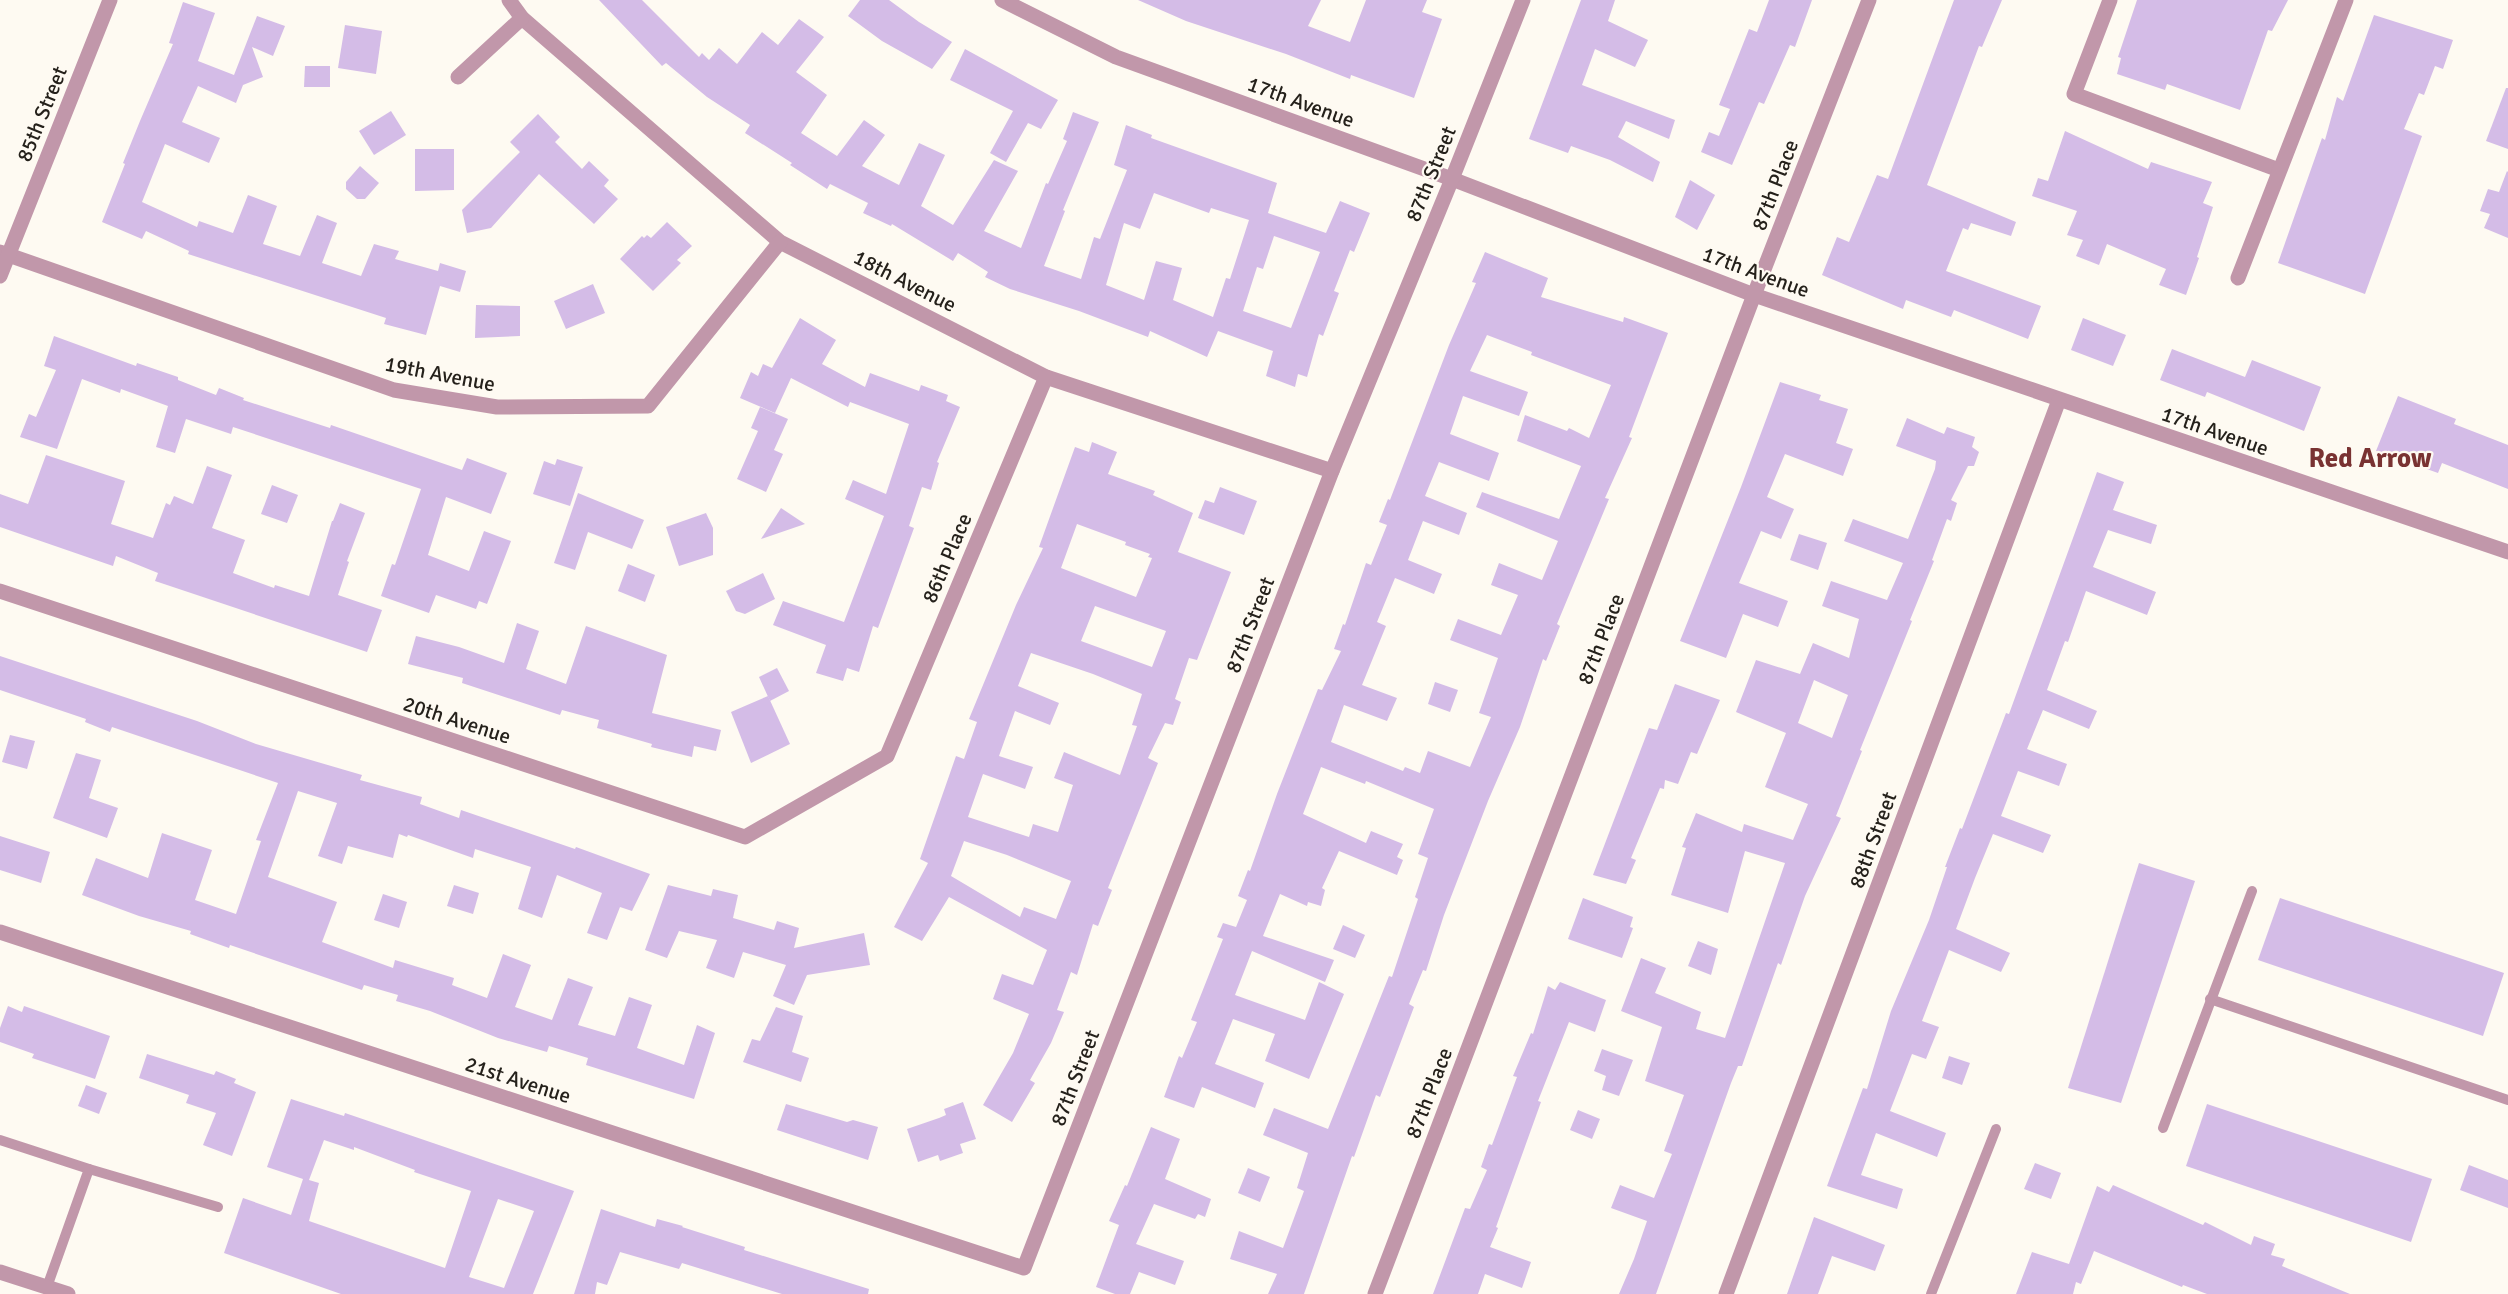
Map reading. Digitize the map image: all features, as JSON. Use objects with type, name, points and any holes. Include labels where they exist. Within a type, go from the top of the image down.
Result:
[{"type":"street","name":"85th Street","points":[[0,276],[4,254],[110,0]]},
{"type":"street","name":"18th Avenue","points":[[509,0],[522,18],[780,242],[1046,377],[1332,471]]},
{"type":"street","name":"17th Avenue","points":[[1002,0],[1116,57],[1452,179],[1754,295],[2508,552]]},
{"type":"street","name":"87th Street","points":[[1024,1268],[1332,471],[1523,0]]},
{"type":"street","name":"87th Place","points":[[1375,1294],[1754,295],[1869,0]]},
{"type":"street","points":[[2110,0],[2074,94],[2279,170]]},
{"type":"street","points":[[2238,278],[2346,0]]},
{"type":"street","points":[[458,77],[522,18]]},
{"type":"street","name":"19th Avenue","points":[[4,254],[394,390],[497,407],[648,406],[780,242]]},
{"type":"street","name":"86th Place","points":[[887,756],[1046,377]]},
{"type":"street","name":"88th Street","points":[[1726,1294],[2060,400]]},
{"type":"street","name":"20th Avenue","points":[[0,591],[745,837],[887,756]]},
{"type":"street","name":"21st Avenue","points":[[0,932],[1024,1268]]},
{"type":"street","points":[[0,1272],[68,1294]]},
{"type":"lane","points":[[2163,1128],[2252,891]]},
{"type":"lane","points":[[2210,999],[2508,1100]]},
{"type":"lane","points":[[1931,1294],[1996,1129]]},
{"type":"lane","points":[[0,1140],[218,1208]]},
{"type":"lane","points":[[46,1287],[90,1169]]},
{"type":"building","points":[[599,0],[642,0],[699,57],[702,53],[709,60],[719,48],[737,64],[762,32],[778,45],[799,19],[824,37],[796,72],[827,95],[801,133],[837,156],[864,120],[885,135],[862,166],[899,185],[919,143],[945,155],[921,206],[953,225],[994,160],[1018,171],[984,231],[1021,248],[1046,183],[1048,184],[1067,141],[1063,139],[1073,112],[1099,122],[1063,210],[1065,211],[1044,266],[1081,279],[1094,237],[1100,239],[1127,170],[1114,165],[1126,125],[1152,135],[1151,138],[1277,183],[1268,213],[1326,233],[1340,201],[1370,213],[1354,252],[1350,250],[1334,291],[1339,293],[1323,336],[1319,334],[1307,377],[1298,374],[1295,387],[1266,376],[1273,351],[1218,331],[1207,357],[1150,331],[1148,337],[1079,311],[1010,289],[985,277],[988,272],[958,253],[953,261],[892,224],[891,226],[863,213],[868,203],[830,184],[827,189],[790,165],[792,163],[745,133],[750,125],[707,97],[666,63],[662,66]],"holes":[[[1154,193],[1209,213],[1211,208],[1249,220],[1230,279],[1226,278],[1213,317],[1173,300],[1182,268],[1156,261],[1144,300],[1106,285],[1124,223],[1140,229]],[[1274,236],[1320,252],[1291,328],[1243,311],[1257,267],[1263,269]]]},
{"type":"building","points":[[860,0],[889,0],[952,42],[932,69],[882,41],[848,16]]},
{"type":"building","points":[[1138,0],[1321,0],[1308,26],[1350,42],[1366,0],[1427,0],[1422,12],[1442,19],[1414,98],[1351,75],[1350,79],[1286,54],[1186,21]]},
{"type":"building","points":[[1581,0],[1615,0],[1608,21],[1648,40],[1635,67],[1595,49],[1582,85],[1675,120],[1669,139],[1626,121],[1618,137],[1660,162],[1653,182],[1610,160],[1571,146],[1568,153],[1529,139]]},
{"type":"building","points":[[1769,0],[1812,0],[1795,47],[1790,45],[1764,104],[1759,102],[1732,165],[1701,152],[1709,132],[1719,136],[1730,109],[1719,105],[1749,29],[1757,32]]},
{"type":"building","points":[[1954,0],[2002,0],[1982,47],[1979,46],[1927,185],[2016,222],[2011,236],[1971,223],[1968,230],[1963,228],[1946,271],[2041,306],[2028,339],[1954,310],[1951,317],[1906,300],[1903,309],[1822,275],[1837,237],[1849,242],[1877,175],[1888,179]]},
{"type":"building","points":[[2137,0],[2288,0],[2272,31],[2268,30],[2240,110],[2167,84],[2165,90],[2117,74],[2121,58],[2118,57]]},
{"type":"building","points":[[183,2],[215,13],[198,61],[234,75],[257,16],[285,26],[273,56],[252,47],[263,77],[243,85],[236,103],[198,86],[182,122],[220,138],[209,163],[165,144],[142,202],[197,227],[199,221],[233,233],[248,195],[277,206],[263,244],[300,256],[317,215],[337,223],[322,263],[361,276],[374,244],[399,251],[395,259],[438,271],[440,263],[466,271],[460,292],[440,286],[426,335],[384,324],[386,318],[188,254],[189,251],[146,231],[142,239],[102,222],[125,164],[123,163],[173,44],[169,43]]},
{"type":"building","points":[[2374,15],[2453,40],[2443,69],[2435,66],[2424,95],[2419,93],[2404,129],[2422,136],[2365,294],[2278,263],[2322,138],[2325,140],[2337,97],[2343,101]]},
{"type":"building","points":[[345,25],[382,31],[376,74],[338,68]]},
{"type":"building","points":[[965,49],[1058,100],[1041,129],[1028,123],[1006,162],[990,153],[1013,111],[950,80]]},
{"type":"building","points":[[305,66],[330,66],[330,87],[304,87]]},
{"type":"building","points":[[2506,88],[2508,88],[2508,149],[2486,141]]},
{"type":"building","points":[[391,111],[406,135],[374,155],[359,131]]},
{"type":"building","points":[[538,114],[560,137],[555,142],[582,169],[589,161],[609,180],[604,186],[618,199],[594,224],[539,174],[491,228],[467,233],[462,210],[520,152],[510,142]]},
{"type":"building","points":[[2065,131],[2148,169],[2151,162],[2212,182],[2203,203],[2213,207],[2186,295],[2159,285],[2166,269],[2107,244],[2099,265],[2076,256],[2083,240],[2067,235],[2077,211],[2032,196],[2038,178],[2048,181]]},
{"type":"building","points":[[415,149],[454,149],[454,190],[415,191]]},
{"type":"building","points":[[360,166],[379,183],[365,199],[357,199],[346,189],[346,182]]},
{"type":"building","points":[[2507,171],[2508,238],[2484,228],[2490,214],[2480,211],[2488,189],[2499,192]]},
{"type":"building","points":[[1690,180],[1715,195],[1697,230],[1675,217]]},
{"type":"building","points":[[667,222],[692,246],[677,260],[681,263],[653,291],[620,259],[642,236],[644,238],[647,235],[651,238]]},
{"type":"building","points":[[1485,252],[1548,278],[1541,297],[1623,322],[1624,317],[1668,333],[1629,437],[1632,438],[1605,498],[1609,499],[1557,624],[1560,626],[1546,661],[1543,659],[1520,727],[1488,801],[1444,915],[1426,971],[1423,970],[1409,1004],[1414,1007],[1380,1097],[1376,1095],[1354,1157],[1352,1156],[1304,1294],[1268,1294],[1277,1274],[1230,1259],[1239,1231],[1283,1248],[1304,1191],[1297,1188],[1308,1153],[1263,1135],[1274,1108],[1328,1129],[1389,976],[1392,977],[1418,899],[1415,897],[1428,858],[1418,854],[1434,809],[1366,781],[1365,784],[1321,767],[1303,814],[1366,843],[1371,831],[1403,844],[1397,857],[1403,860],[1397,875],[1339,851],[1322,888],[1325,890],[1321,906],[1308,902],[1307,906],[1280,894],[1263,936],[1334,960],[1325,982],[1252,951],[1235,995],[1305,1020],[1319,982],[1344,994],[1309,1079],[1265,1061],[1275,1034],[1233,1019],[1215,1064],[1264,1083],[1255,1108],[1202,1087],[1194,1108],[1164,1097],[1179,1056],[1182,1058],[1197,1022],[1191,1020],[1223,939],[1217,937],[1223,923],[1236,927],[1247,900],[1238,896],[1248,870],[1250,871],[1318,689],[1322,690],[1341,651],[1334,649],[1343,624],[1345,625],[1366,563],[1371,565],[1387,525],[1379,522],[1388,499],[1390,500],[1449,345],[1476,283],[1472,282]],"holes":[[[1487,335],[1532,352],[1531,355],[1611,385],[1589,438],[1569,428],[1567,431],[1525,415],[1517,441],[1581,466],[1559,519],[1482,492],[1476,507],[1558,541],[1542,580],[1499,563],[1491,585],[1518,595],[1501,635],[1458,619],[1450,640],[1498,658],[1479,713],[1491,717],[1470,767],[1428,751],[1420,773],[1405,767],[1403,771],[1331,742],[1344,705],[1387,721],[1397,698],[1362,685],[1386,626],[1377,622],[1395,578],[1434,594],[1442,574],[1408,560],[1423,521],[1459,535],[1467,513],[1425,496],[1439,462],[1489,481],[1499,453],[1450,434],[1463,396],[1519,416],[1528,392],[1470,371]]]},
{"type":"building","points":[[593,284],[605,313],[566,329],[554,301]]},
{"type":"building","points":[[476,305],[520,306],[520,336],[475,338]]},
{"type":"building","points":[[800,318],[836,340],[822,364],[865,387],[870,373],[919,391],[921,385],[948,395],[946,401],[960,407],[937,462],[939,463],[931,490],[922,487],[909,526],[914,528],[878,628],[873,626],[859,672],[847,668],[843,681],[816,673],[826,645],[773,625],[783,601],[844,622],[884,516],[845,499],[853,480],[886,494],[909,424],[850,402],[848,407],[791,378],[775,413],[740,398],[751,372],[758,376],[763,364],[772,368]]},
{"type":"building","points":[[2083,318],[2126,335],[2113,366],[2071,350]]},
{"type":"building","points":[[54,336],[136,366],[137,363],[178,377],[178,380],[216,395],[219,388],[244,398],[243,400],[330,428],[331,425],[462,470],[467,458],[507,473],[491,514],[446,497],[428,555],[469,571],[484,531],[511,541],[487,604],[479,601],[476,609],[436,595],[429,613],[381,596],[392,564],[395,565],[421,489],[233,427],[231,434],[186,419],[175,453],[156,447],[168,406],[121,389],[120,393],[82,379],[57,449],[20,437],[29,414],[36,417],[56,370],[44,366]]},
{"type":"building","points":[[2172,349],[2245,377],[2252,360],[2321,387],[2304,431],[2207,392],[2205,397],[2160,380]]},
{"type":"building","points":[[1780,382],[1821,395],[1819,400],[1848,409],[1836,443],[1853,449],[1843,476],[1785,454],[1767,497],[1794,509],[1781,539],[1761,531],[1739,583],[1788,601],[1778,627],[1743,614],[1726,658],[1680,641]]},
{"type":"building","points":[[2398,396],[2456,419],[2454,424],[2508,445],[2508,489],[2442,463],[2438,473],[2376,451]]},
{"type":"building","points":[[760,407],[788,419],[774,450],[783,454],[766,492],[737,479],[758,431],[751,428]]},
{"type":"building","points":[[1907,418],[1944,434],[1947,427],[1975,437],[1972,447],[1979,452],[1974,466],[1968,466],[1951,500],[1957,503],[1951,521],[1947,519],[1932,560],[1934,561],[1910,620],[1912,621],[1860,750],[1862,751],[1836,816],[1841,818],[1805,896],[1781,965],[1778,963],[1742,1066],[1738,1066],[1731,1083],[1656,1294],[1619,1294],[1647,1221],[1611,1208],[1620,1185],[1654,1198],[1672,1154],[1664,1151],[1684,1095],[1645,1081],[1662,1027],[1621,1011],[1641,958],[1666,968],[1655,993],[1701,1012],[1696,1029],[1725,1038],[1785,863],[1745,851],[1728,913],[1671,895],[1686,848],[1682,847],[1696,813],[1742,832],[1744,824],[1793,840],[1808,804],[1765,787],[1786,733],[1736,712],[1756,660],[1800,674],[1813,643],[1849,658],[1859,619],[1822,606],[1831,581],[1887,600],[1903,563],[1844,541],[1853,519],[1908,539],[1936,461],[1896,446]],"holes":[[[1814,680],[1848,695],[1832,738],[1798,723]]]},
{"type":"building","points":[[1092,442],[1117,452],[1108,474],[1155,491],[1153,495],[1193,513],[1178,552],[1231,572],[1197,660],[1189,658],[1175,699],[1181,702],[1173,725],[1165,723],[1148,758],[1158,763],[1108,888],[1112,890],[1098,926],[1093,924],[1077,975],[1071,972],[1057,1010],[1064,1012],[1051,1043],[1030,1080],[1035,1083],[1012,1122],[983,1105],[1013,1053],[1029,1014],[993,999],[1002,974],[1033,985],[1047,950],[949,897],[922,941],[894,927],[928,863],[920,859],[956,756],[964,759],[977,722],[969,719],[1016,605],[1043,548],[1039,547],[1075,447],[1089,452]],"holes":[[[1077,524],[1126,542],[1125,545],[1150,554],[1148,557],[1152,558],[1136,597],[1061,568]],[[1095,606],[1166,631],[1152,667],[1081,641]],[[1031,653],[1142,694],[1132,725],[1137,726],[1120,775],[1064,752],[1054,778],[1073,785],[1058,832],[1033,824],[1029,837],[968,817],[983,774],[1025,789],[1033,767],[999,756],[1015,711],[1050,725],[1059,703],[1018,686]],[[964,841],[1007,855],[1071,881],[1056,919],[1024,907],[1020,917],[951,876]]]},
{"type":"building","points":[[46,455],[125,481],[111,524],[153,538],[166,503],[170,505],[174,496],[193,504],[207,466],[232,475],[212,528],[245,540],[233,573],[274,588],[275,585],[309,596],[332,521],[340,503],[365,513],[347,561],[349,562],[338,595],[382,610],[367,652],[155,581],[158,573],[116,556],[113,566],[0,527],[0,494],[28,504]]},
{"type":"building","points":[[557,459],[583,467],[570,506],[533,494],[544,461],[555,465]]},
{"type":"building","points":[[2097,472],[2124,482],[2113,510],[2157,525],[2151,544],[2108,530],[2093,567],[2156,592],[2147,615],[2086,591],[2068,642],[2065,641],[2047,690],[2097,711],[2089,729],[2043,710],[2027,749],[2067,764],[2059,786],[2018,771],[2001,816],[2051,835],[2043,853],[1993,834],[1975,878],[1956,929],[2010,953],[2001,972],[1949,950],[1922,1021],[1939,1027],[1926,1059],[1912,1054],[1890,1111],[1946,1133],[1937,1157],[1876,1133],[1861,1175],[1903,1189],[1897,1209],[1827,1186],[1863,1088],[1867,1089],[1891,1011],[1929,920],[1960,828],[1962,829],[2006,713],[2009,714]]},
{"type":"building","points":[[272,485],[298,495],[287,523],[261,514]]},
{"type":"building","points":[[1220,487],[1257,501],[1244,535],[1198,518],[1205,500],[1214,503]]},
{"type":"building","points":[[578,493],[644,520],[632,549],[588,532],[575,570],[554,563]]},
{"type":"building","points":[[781,508],[805,524],[761,539]]},
{"type":"building","points":[[706,513],[713,528],[713,555],[679,566],[666,527]]},
{"type":"building","points":[[1799,534],[1827,543],[1818,570],[1790,560]]},
{"type":"building","points":[[628,564],[655,575],[645,602],[618,591]]},
{"type":"building","points":[[763,573],[775,599],[745,614],[736,611],[726,591]]},
{"type":"building","points":[[517,623],[539,631],[526,669],[566,684],[586,626],[667,655],[652,713],[721,730],[716,751],[694,746],[692,757],[651,747],[652,744],[597,728],[599,720],[562,710],[560,715],[462,683],[463,678],[408,664],[416,636],[459,647],[504,663]]},
{"type":"building","points":[[0,656],[197,721],[256,744],[362,775],[360,780],[422,797],[420,804],[459,818],[461,810],[575,849],[576,847],[650,874],[632,911],[620,907],[607,940],[587,933],[602,893],[557,875],[542,918],[518,909],[531,867],[475,849],[473,858],[408,835],[407,837],[399,834],[393,858],[348,846],[342,864],[318,856],[337,803],[298,791],[268,877],[337,902],[322,942],[393,968],[395,960],[454,978],[452,985],[487,998],[503,954],[531,965],[515,1007],[552,1020],[568,978],[593,987],[578,1025],[615,1036],[629,997],[652,1005],[637,1048],[684,1065],[697,1025],[715,1033],[694,1099],[586,1065],[588,1058],[549,1046],[547,1052],[498,1038],[430,1011],[396,1001],[398,995],[364,985],[362,990],[230,945],[229,948],[190,934],[191,931],[139,916],[82,895],[96,858],[148,878],[162,833],[212,850],[195,900],[236,914],[261,841],[256,840],[278,783],[112,727],[110,732],[85,722],[86,719],[0,690]]},
{"type":"building","points":[[777,668],[789,691],[770,701],[759,677]]},
{"type":"building","points":[[1435,682],[1458,690],[1450,712],[1428,704]]},
{"type":"building","points":[[1675,684],[1720,700],[1697,754],[1691,752],[1678,784],[1665,780],[1664,789],[1660,788],[1631,858],[1636,860],[1626,884],[1593,875],[1649,728],[1657,730]]},
{"type":"building","points":[[768,696],[790,744],[751,763],[731,712]]},
{"type":"building","points":[[10,735],[35,741],[27,769],[2,762]]},
{"type":"building","points":[[76,753],[101,760],[89,798],[118,808],[107,838],[53,818]]},
{"type":"building","points":[[0,836],[50,852],[41,883],[0,870]]},
{"type":"building","points":[[2139,863],[2195,881],[2121,1103],[2068,1088]]},
{"type":"building","points":[[454,885],[479,893],[473,914],[447,906]]},
{"type":"building","points":[[668,885],[711,896],[713,889],[738,895],[733,918],[774,930],[777,921],[799,928],[794,948],[864,933],[870,965],[807,975],[794,1005],[773,996],[786,965],[743,952],[734,978],[706,968],[717,940],[679,931],[667,958],[645,950]]},
{"type":"building","points":[[383,894],[407,902],[399,928],[374,920]]},
{"type":"building","points":[[1583,898],[1633,917],[1630,927],[1633,928],[1622,958],[1568,939]]},
{"type":"building","points":[[2280,898],[2504,973],[2483,1036],[2258,960]]},
{"type":"building","points":[[1343,925],[1365,935],[1355,958],[1333,949]]},
{"type":"building","points":[[1698,941],[1718,949],[1711,975],[1688,966]]},
{"type":"building","points":[[1560,982],[1606,1000],[1595,1032],[1569,1022],[1538,1101],[1541,1102],[1490,1247],[1531,1262],[1522,1288],[1485,1274],[1478,1294],[1433,1294],[1465,1208],[1470,1209],[1487,1170],[1481,1167],[1489,1144],[1492,1145],[1517,1077],[1513,1076],[1531,1033],[1533,1034],[1548,986],[1555,990]]},
{"type":"building","points":[[8,1006],[22,1012],[24,1006],[110,1036],[95,1079],[32,1058],[34,1054],[0,1042],[0,1028]]},
{"type":"building","points":[[776,1007],[803,1016],[792,1052],[809,1058],[801,1082],[743,1062],[752,1039],[760,1041]]},
{"type":"building","points":[[1602,1049],[1633,1060],[1619,1096],[1602,1090],[1606,1076],[1594,1071]]},
{"type":"building","points":[[147,1054],[214,1075],[216,1071],[236,1079],[234,1083],[256,1092],[232,1156],[203,1145],[216,1113],[186,1103],[189,1095],[139,1078]]},
{"type":"building","points":[[1949,1056],[1970,1063],[1962,1085],[1942,1078]]},
{"type":"building","points":[[86,1085],[107,1093],[99,1114],[78,1106]]},
{"type":"building","points":[[291,1099],[344,1116],[345,1113],[574,1191],[533,1294],[341,1294],[224,1253],[243,1198],[291,1215],[303,1179],[267,1167]],"holes":[[[324,1140],[354,1150],[354,1147],[415,1170],[414,1172],[471,1191],[445,1268],[309,1221],[319,1183],[309,1180]],[[498,1199],[534,1211],[504,1288],[469,1277]]]},
{"type":"building","points":[[963,1102],[976,1139],[960,1144],[963,1153],[940,1161],[938,1155],[918,1162],[907,1129],[946,1115],[944,1109]]},
{"type":"building","points":[[786,1104],[847,1122],[853,1120],[878,1127],[868,1160],[777,1130]]},
{"type":"building","points":[[2207,1104],[2432,1179],[2411,1242],[2186,1166]]},
{"type":"building","points":[[1578,1110],[1600,1119],[1592,1139],[1570,1130]]},
{"type":"building","points":[[1151,1127],[1180,1139],[1165,1179],[1211,1199],[1205,1217],[1198,1214],[1195,1219],[1154,1204],[1136,1244],[1184,1261],[1175,1285],[1139,1272],[1130,1294],[1115,1294],[1096,1287],[1119,1225],[1109,1221],[1125,1185],[1127,1186]]},
{"type":"building","points":[[2035,1163],[2061,1173],[2051,1199],[2024,1189]]},
{"type":"building","points":[[2469,1165],[2508,1180],[2508,1208],[2460,1190]]},
{"type":"building","points":[[1248,1168],[1270,1177],[1260,1202],[1238,1193]]},
{"type":"building","points":[[2113,1185],[2203,1225],[2205,1222],[2251,1245],[2254,1236],[2275,1244],[2271,1255],[2285,1259],[2282,1266],[2350,1294],[2207,1294],[2183,1285],[2182,1287],[2094,1251],[2081,1284],[2076,1282],[2073,1294],[2016,1294],[2032,1252],[2069,1264],[2097,1186],[2109,1192]]},
{"type":"building","points":[[601,1209],[655,1227],[657,1219],[683,1226],[745,1247],[744,1250],[869,1289],[868,1294],[782,1294],[682,1263],[679,1269],[620,1252],[607,1285],[597,1282],[595,1294],[574,1294]]},
{"type":"building","points":[[1814,1217],[1885,1245],[1875,1271],[1832,1256],[1818,1294],[1787,1294]]},
{"type":"district","name":"Red Arrow","points":[[2370,458]]}]
